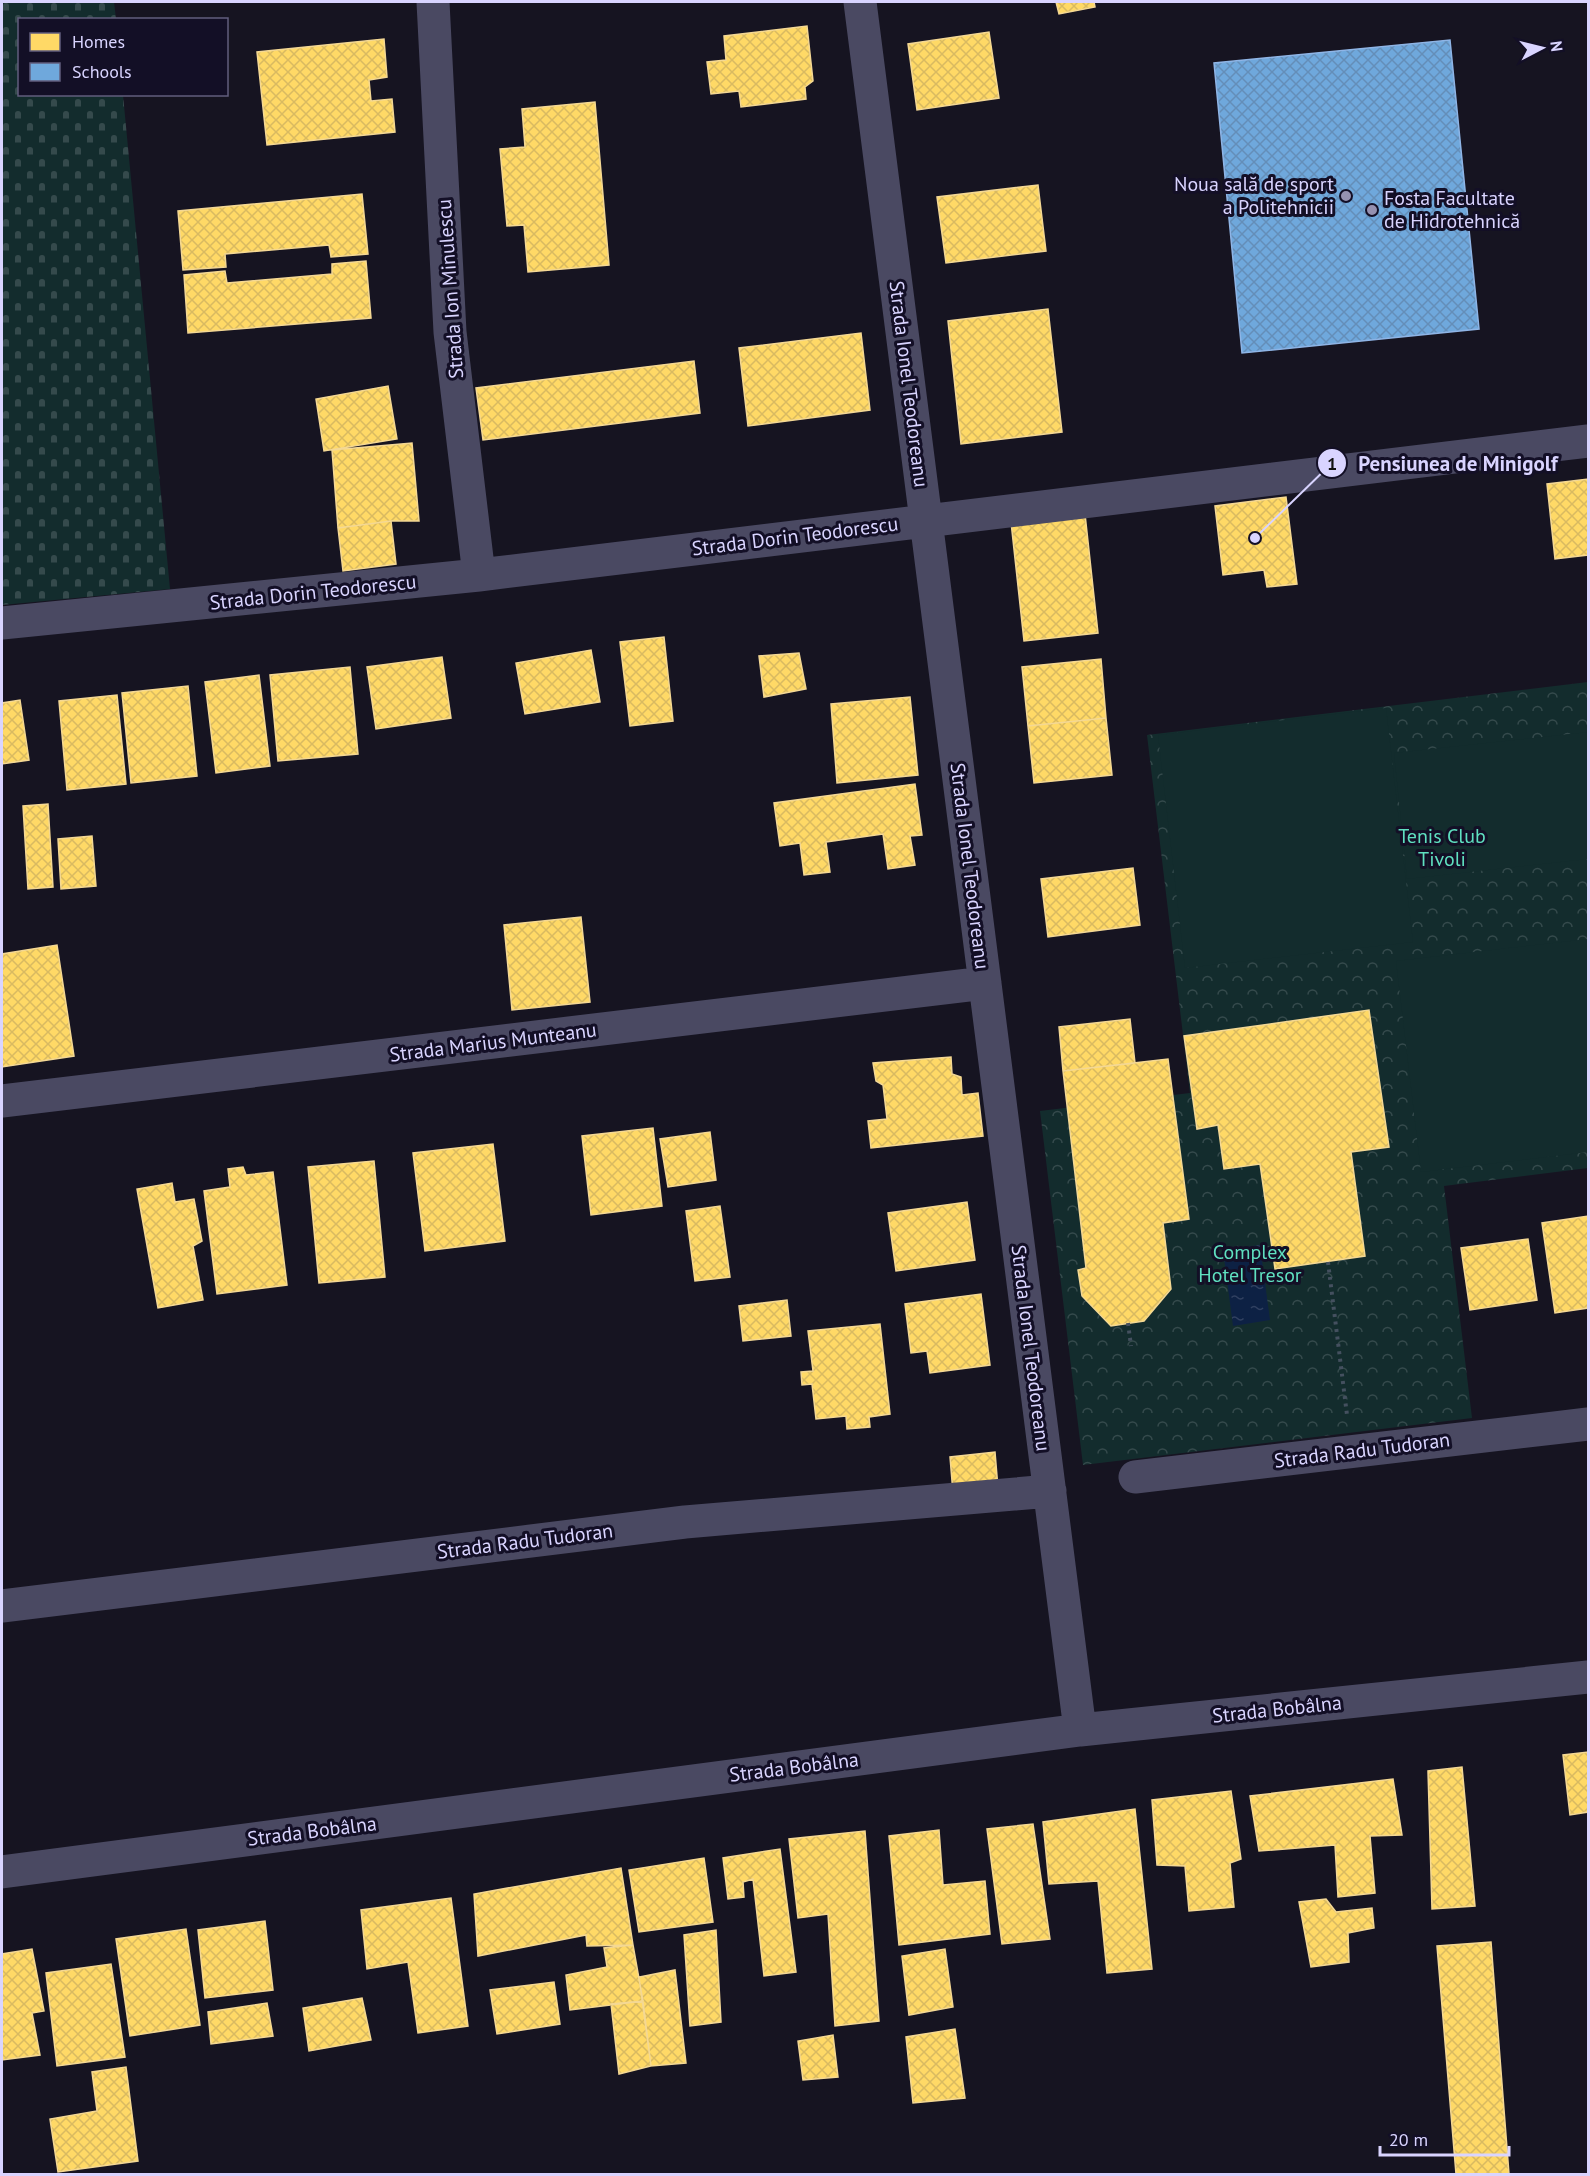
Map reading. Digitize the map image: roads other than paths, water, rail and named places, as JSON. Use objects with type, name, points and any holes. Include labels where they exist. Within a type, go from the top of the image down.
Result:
[{"type":"street","name":"Strada Ion Minulescu","points":[[433,2],[450,332],[479,575]]},
{"type":"street","name":"Strada Ionel Teodoreanu","points":[[861,2],[1080,1730]]},
{"type":"street","name":"Strada Dorin Teodorescu","points":[[2,623],[479,575],[1588,441]]},
{"type":"street","name":"Strada Marius Munteanu","points":[[2,1101],[985,984]]},
{"type":"street","name":"Strada Radu Tudoran","points":[[1135,1477],[1588,1424]]},
{"type":"street","name":"Strada Radu Tudoran","points":[[2,1606],[685,1522],[1050,1491]]},
{"type":"street","name":"Strada Bobâlna","points":[[2,1872],[1080,1730],[1588,1677]]},
{"type":"water","points":[[1260,1245],[1270,1320],[1233,1326],[1223,1250]]},
{"type":"place","name":"Noua sală de sport a Politehnicii","points":[[1346,196]]},
{"type":"place","name":"Fosta Facultate de Hidrotehnică","points":[[1372,210]]},
{"type":"place","name":"Pensiunea de Minigolf","points":[[1255,538]]},
{"type":"park label","name":"Tenis Club Tivoli","points":[[1442,848]]},
{"type":"park label","name":"Complex Hotel Tresor","points":[[1250,1264]]}]
